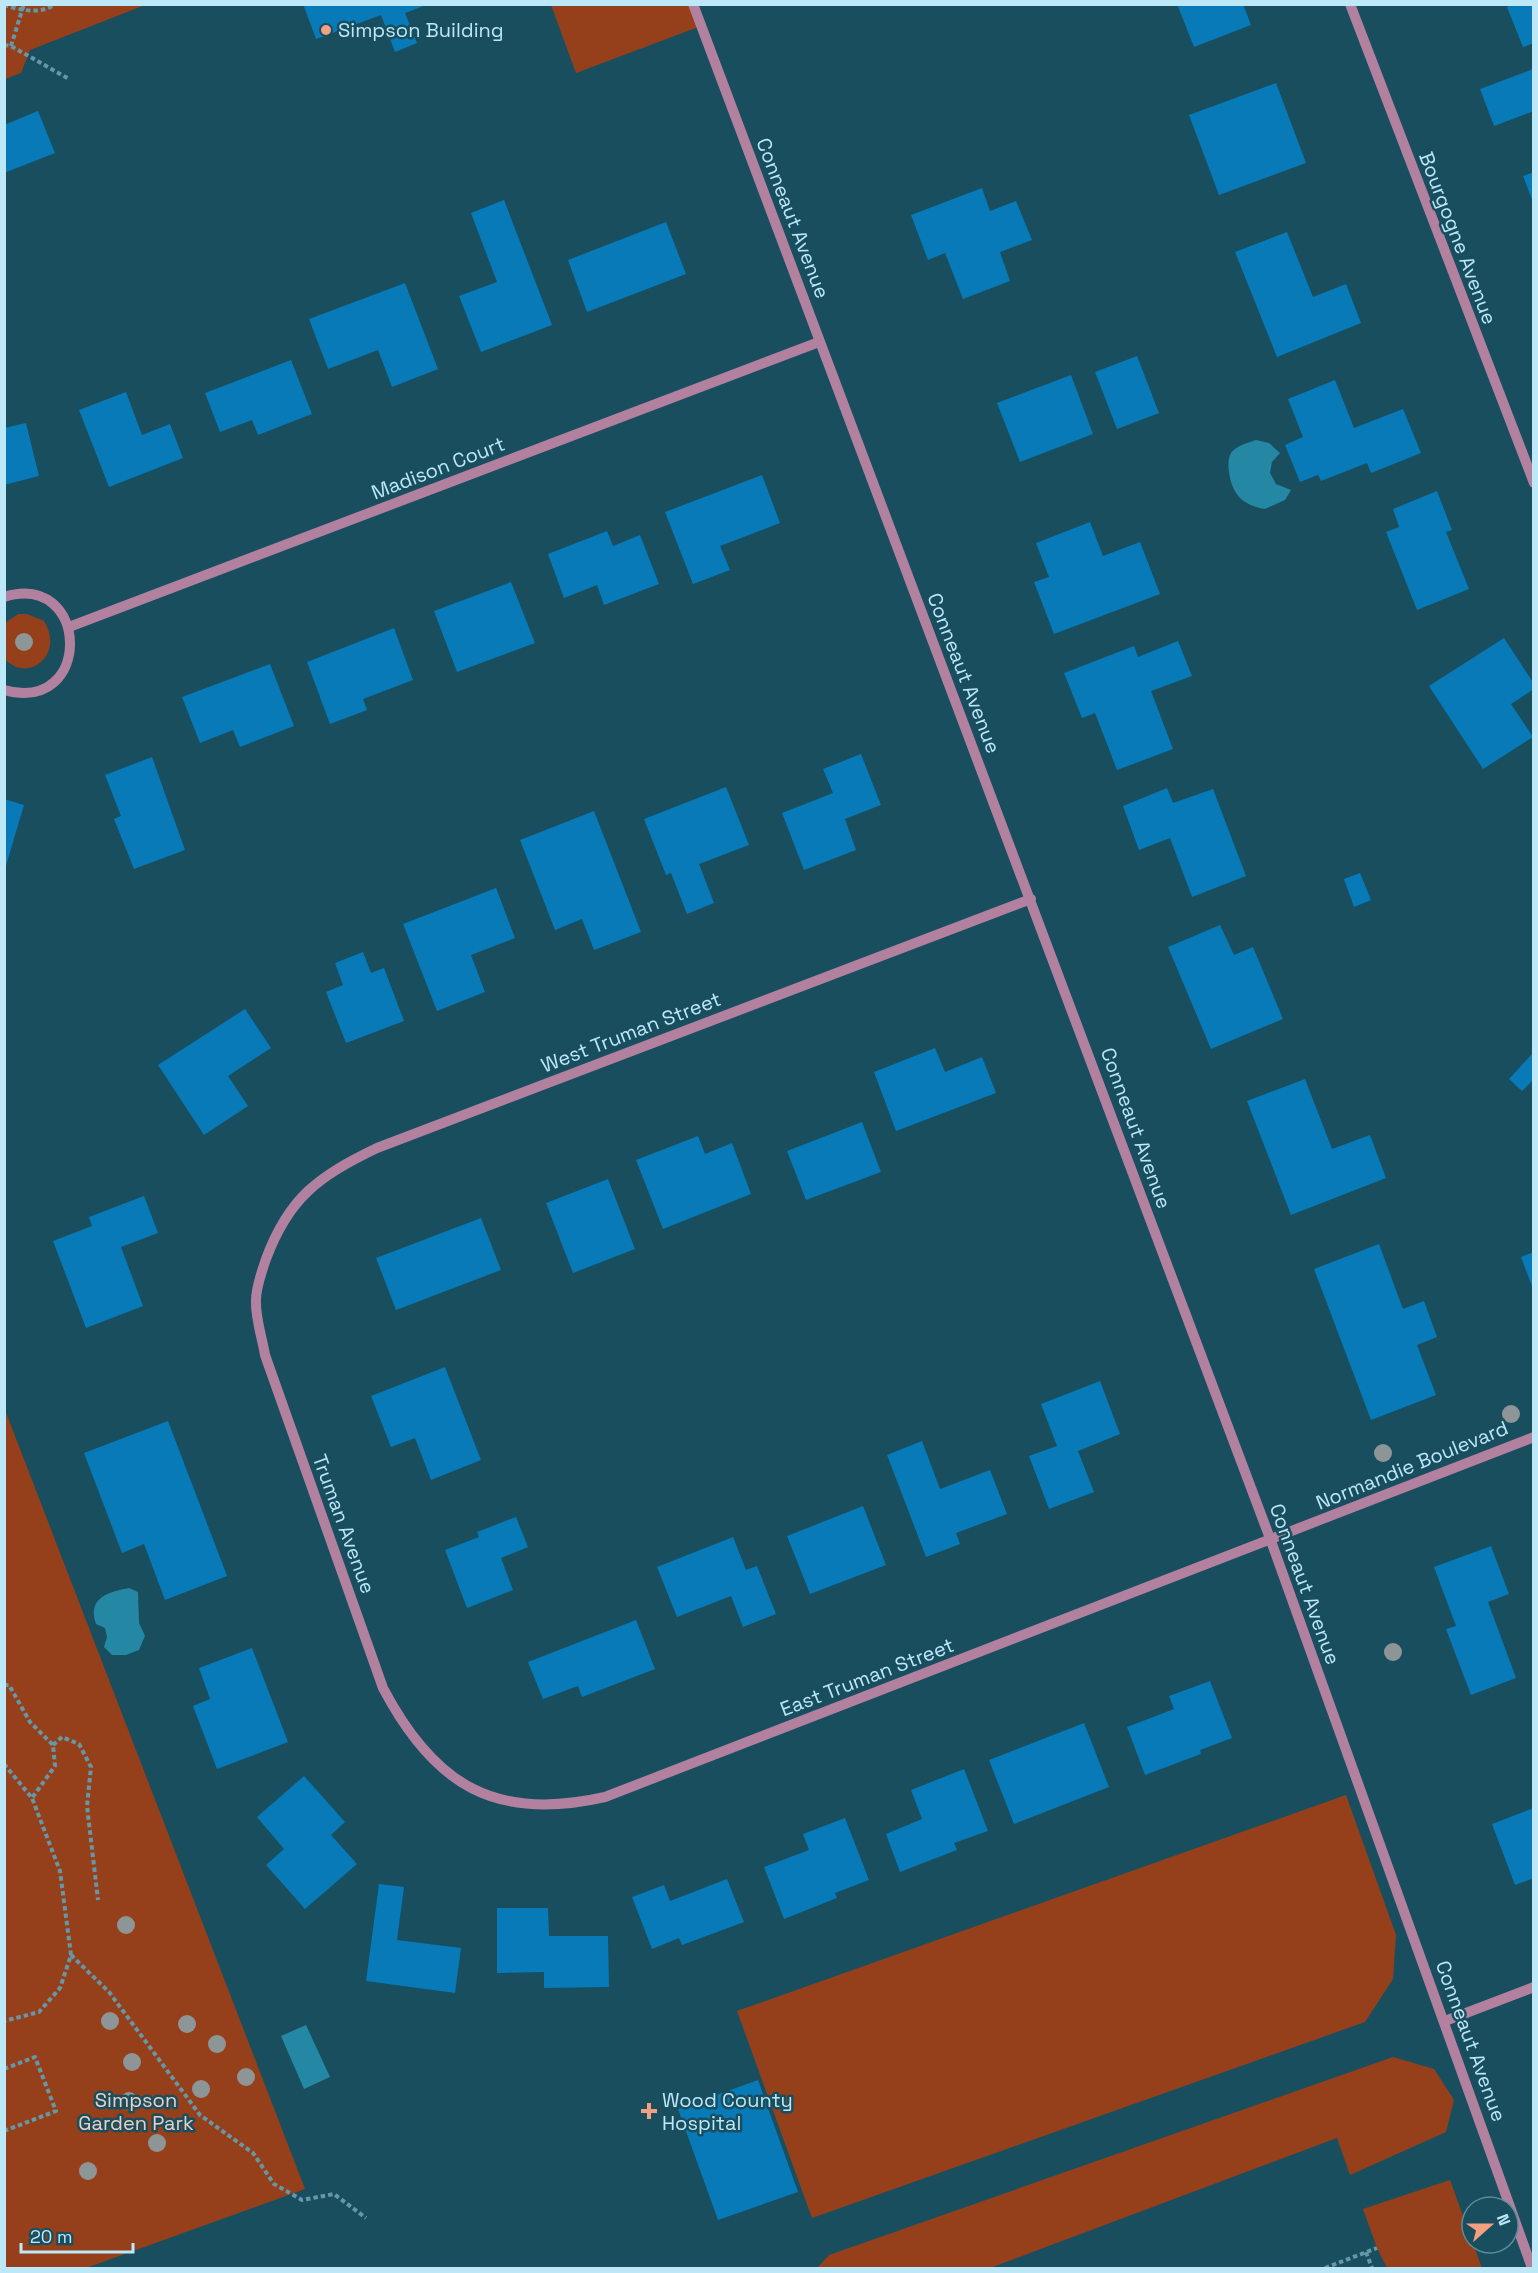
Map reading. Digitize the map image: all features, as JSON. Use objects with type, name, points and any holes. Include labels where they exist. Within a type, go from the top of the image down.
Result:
[{"type":"street","name":"Conneaut Avenue","points":[[693,4],[1271,1541],[1532,2268]]},
{"type":"street","name":"Bourgogne Avenue","points":[[1350,4],[1533,483]]},
{"type":"street","name":"Madison Court","points":[[69,627],[819,342]]},
{"type":"street","points":[[4,597],[16,594],[33,595],[49,601],[61,612],[69,627],[72,643],[70,659],[62,673],[51,684],[37,691],[22,693],[4,690]]},
{"type":"street","name":"West Truman Street","points":[[273,1240],[295,1205],[310,1187],[335,1168],[377,1148],[1030,899]]},
{"type":"street","name":"Truman Avenue","points":[[273,1240],[255,1299],[265,1355],[282,1408],[383,1688],[415,1742],[430,1760],[470,1789]]},
{"type":"street","name":"Normandie Boulevard","points":[[1271,1541],[1533,1437]]},
{"type":"street","name":"East Truman Street","points":[[470,1789],[511,1802],[542,1806],[574,1804],[605,1797],[1271,1541]]},
{"type":"street","points":[[1444,2021],[1533,1987]]},
{"type":"path","points":[[11,46],[24,4]]},
{"type":"path","points":[[4,5],[23,10],[49,9],[55,4]]},
{"type":"path","points":[[4,45],[11,46],[69,79]]},
{"type":"path","points":[[4,1685],[9,1685],[30,1722],[53,1745],[56,1766],[32,1798]]},
{"type":"path","points":[[53,1745],[62,1737],[79,1744],[91,1767],[87,1806],[98,1900]]},
{"type":"path","points":[[4,1764],[32,1798],[60,1871],[71,1955],[60,1988],[39,2012],[4,2021]]},
{"type":"path","points":[[71,1955],[109,1992],[200,2115],[253,2153],[274,2184],[302,2200],[334,2194],[366,2218]]},
{"type":"path","points":[[4,2069],[35,2057],[56,2111],[4,2131]]},
{"type":"path","points":[[1325,2268],[1377,2248]]},
{"type":"path","points":[[1366,2252],[1372,2268]]},
{"type":"green space","points":[[4,5],[145,5],[30,50],[21,73],[5,79]]},
{"type":"green space","points":[[551,5],[693,5],[701,26],[576,73]]},
{"type":"green space","points":[[18,614],[27,614],[44,621],[49,633],[50,645],[47,655],[33,667],[14,666],[5,659],[5,623]]},
{"type":"green space","name":"Simpson Garden Park","points":[[5,1410],[305,2189],[86,2268],[5,2268]]},
{"type":"green space","points":[[1346,1795],[1396,1935],[1393,1979],[1365,2022],[812,2218],[737,2011]]},
{"type":"green space","points":[[1393,2057],[1434,2069],[1454,2100],[1446,2132],[1350,2175],[1337,2138],[990,2268],[817,2268],[829,2255]]},
{"type":"green space","points":[[1450,2180],[1460,2208],[1460,2255],[1477,2255],[1482,2268],[1387,2268],[1363,2209]]},
{"type":"water","points":[[1256,440],[1269,443],[1280,453],[1272,462],[1270,473],[1276,484],[1291,490],[1285,500],[1265,509],[1244,501],[1230,480],[1229,457],[1231,453]]},
{"type":"water","points":[[129,1588],[138,1592],[139,1623],[145,1636],[139,1650],[126,1655],[112,1655],[104,1647],[107,1637],[105,1628],[96,1624],[94,1608],[101,1598]]},
{"type":"water","points":[[306,2025],[330,2077],[304,2089],[281,2036]]},
{"type":"building","name":"Simpson Building","points":[[303,4],[426,5],[405,13],[417,43],[395,52],[381,15],[316,39]]},
{"type":"building","points":[[1177,4],[1243,4],[1251,25],[1194,47]]},
{"type":"building","points":[[1514,4],[1534,4],[1534,43],[1523,47],[1507,7]]},
{"type":"building","points":[[1533,69],[1534,111],[1494,126],[1480,89]]},
{"type":"building","points":[[1276,83],[1306,163],[1219,195],[1189,115]]},
{"type":"building","points":[[38,111],[55,153],[4,173],[4,125]]},
{"type":"building","points":[[1534,172],[1534,202],[1533,202],[1523,176]]},
{"type":"building","points":[[982,188],[990,211],[1016,201],[1032,240],[1000,252],[1010,281],[963,299],[945,253],[928,260],[911,215]]},
{"type":"building","points":[[504,200],[552,325],[481,352],[459,296],[497,282],[471,213]]},
{"type":"building","points":[[666,222],[686,274],[587,312],[568,260]]},
{"type":"building","points":[[1287,232],[1313,297],[1346,284],[1361,323],[1277,357],[1235,252]]},
{"type":"building","points":[[405,283],[438,369],[392,387],[378,350],[328,369],[309,319]]},
{"type":"building","points":[[1137,356],[1159,413],[1117,429],[1095,372]]},
{"type":"building","points":[[291,360],[312,414],[258,435],[252,420],[220,432],[205,393]]},
{"type":"building","points":[[1071,375],[1093,434],[1020,462],[997,403]]},
{"type":"building","points":[[1335,380],[1354,428],[1403,409],[1421,453],[1371,473],[1367,463],[1321,481],[1318,475],[1300,482],[1285,445],[1303,437],[1288,399]]},
{"type":"building","points":[[126,392],[142,435],[170,424],[183,458],[109,487],[79,410]]},
{"type":"building","points":[[26,423],[39,476],[4,485],[4,428]]},
{"type":"building","points":[[762,475],[780,523],[720,546],[730,570],[693,584],[665,512]]},
{"type":"building","points":[[1437,491],[1452,530],[1446,532],[1469,589],[1417,610],[1386,532],[1399,527],[1393,509]]},
{"type":"building","points":[[1090,522],[1103,556],[1140,542],[1160,594],[1054,634],[1034,582],[1049,577],[1036,543]]},
{"type":"building","points":[[607,531],[613,546],[640,535],[659,584],[604,605],[597,585],[564,598],[548,554]]},
{"type":"building","points":[[511,582],[535,643],[457,672],[434,611]]},
{"type":"building","points":[[394,628],[413,680],[363,699],[367,710],[330,724],[307,662]]},
{"type":"building","points":[[1504,638],[1534,684],[1534,689],[1511,704],[1533,737],[1483,769],[1429,686]]},
{"type":"building","points":[[1178,641],[1192,676],[1151,691],[1173,749],[1117,770],[1095,713],[1082,718],[1064,673],[1134,646],[1138,657]]},
{"type":"building","points":[[270,664],[294,726],[240,747],[233,730],[200,743],[182,697]]},
{"type":"building","points":[[861,754],[881,805],[845,819],[856,850],[804,870],[782,813],[833,793],[823,769]]},
{"type":"building","points":[[152,757],[185,850],[134,869],[114,819],[121,816],[105,775]]},
{"type":"building","points":[[726,787],[749,845],[699,864],[714,903],[687,914],[671,873],[666,875],[644,819]]},
{"type":"building","points":[[1167,788],[1173,803],[1213,789],[1246,876],[1192,897],[1170,838],[1139,850],[1123,806]]},
{"type":"building","points":[[4,799],[24,805],[5,869],[4,869]]},
{"type":"building","points":[[594,811],[641,932],[594,950],[582,919],[555,930],[520,840]]},
{"type":"building","points":[[1360,873],[1371,900],[1354,907],[1344,879]]},
{"type":"building","points":[[496,888],[515,938],[471,955],[485,992],[437,1011],[403,924]]},
{"type":"building","points":[[1220,925],[1234,955],[1253,947],[1283,1019],[1211,1049],[1168,947]]},
{"type":"building","points":[[363,952],[371,973],[384,968],[404,1021],[346,1043],[326,992],[343,985],[335,963]]},
{"type":"building","points":[[245,1009],[271,1048],[228,1076],[248,1106],[204,1135],[158,1065]]},
{"type":"building","points":[[935,1048],[945,1072],[982,1057],[996,1093],[896,1131],[874,1072]]},
{"type":"building","points":[[1532,1054],[1534,1079],[1522,1091],[1509,1079]]},
{"type":"building","points":[[1305,1079],[1332,1149],[1370,1135],[1386,1178],[1291,1215],[1247,1101]]},
{"type":"building","points":[[862,1122],[881,1172],[806,1200],[787,1151]]},
{"type":"building","points":[[698,1136],[705,1154],[732,1143],[751,1194],[663,1229],[636,1160]]},
{"type":"building","points":[[608,1179],[635,1249],[573,1273],[546,1203]]},
{"type":"building","points":[[144,1196],[158,1233],[121,1247],[143,1306],[86,1328],[53,1241],[92,1226],[89,1217]]},
{"type":"building","points":[[481,1218],[501,1270],[396,1310],[376,1258]]},
{"type":"building","points":[[1379,1244],[1403,1309],[1424,1301],[1437,1337],[1417,1345],[1436,1395],[1371,1420],[1314,1269]]},
{"type":"building","points":[[1534,1252],[1534,1289],[1533,1289],[1521,1257]]},
{"type":"building","points":[[445,1367],[481,1460],[431,1480],[415,1438],[391,1447],[371,1396]]},
{"type":"building","points":[[1100,1381],[1120,1434],[1078,1451],[1094,1492],[1049,1509],[1029,1456],[1057,1446],[1041,1404]]},
{"type":"building","points":[[168,1421],[227,1576],[165,1600],[144,1544],[122,1553],[84,1453]]},
{"type":"building","points":[[922,1441],[940,1489],[990,1470],[1007,1514],[956,1533],[960,1544],[926,1557],[887,1455]]},
{"type":"building","points":[[863,1506],[886,1565],[810,1594],[787,1536]]},
{"type":"building","points":[[516,1517],[528,1547],[501,1558],[513,1590],[467,1608],[445,1550],[479,1537],[477,1532]]},
{"type":"building","points":[[733,1537],[746,1570],[757,1566],[776,1614],[743,1627],[731,1596],[677,1617],[657,1567]]},
{"type":"building","points":[[1491,1546],[1509,1594],[1488,1602],[1516,1678],[1471,1695],[1446,1629],[1456,1626],[1434,1567]]},
{"type":"building","points":[[636,1620],[655,1669],[582,1697],[578,1686],[543,1699],[528,1662]]},
{"type":"building","points":[[252,1648],[288,1742],[217,1769],[193,1706],[210,1699],[199,1668]]},
{"type":"building","points":[[1210,1681],[1232,1738],[1200,1750],[1201,1754],[1145,1775],[1127,1727],[1174,1709],[1169,1696]]},
{"type":"building","points":[[1084,1723],[1109,1787],[1014,1824],[989,1760]]},
{"type":"building","points":[[964,1769],[988,1831],[954,1843],[957,1850],[900,1872],[886,1834],[922,1819],[911,1790]]},
{"type":"building","points":[[304,1776],[345,1822],[331,1835],[357,1864],[305,1909],[266,1865],[284,1849],[257,1817]]},
{"type":"building","points":[[1534,1808],[1534,1878],[1515,1885],[1492,1824]]},
{"type":"building","points":[[845,1818],[869,1880],[835,1893],[837,1898],[784,1919],[764,1867],[809,1850],[803,1834]]},
{"type":"building","points":[[727,1879],[744,1922],[682,1945],[679,1938],[652,1949],[632,1897],[664,1885],[670,1901]]},
{"type":"building","points":[[379,1884],[404,1887],[397,1940],[461,1948],[455,1993],[366,1981]]},
{"type":"building","points":[[497,1908],[548,1908],[549,1936],[608,1936],[609,1987],[544,1988],[544,1972],[497,1973]]},
{"type":"building","points":[[758,2080],[798,2192],[718,2220],[678,2109]]},
{"type":"place","name":"Simpson Building","points":[[326,30]]},
{"type":"place","name":"Wood County Hospital","points":[[649,2111]]}]
